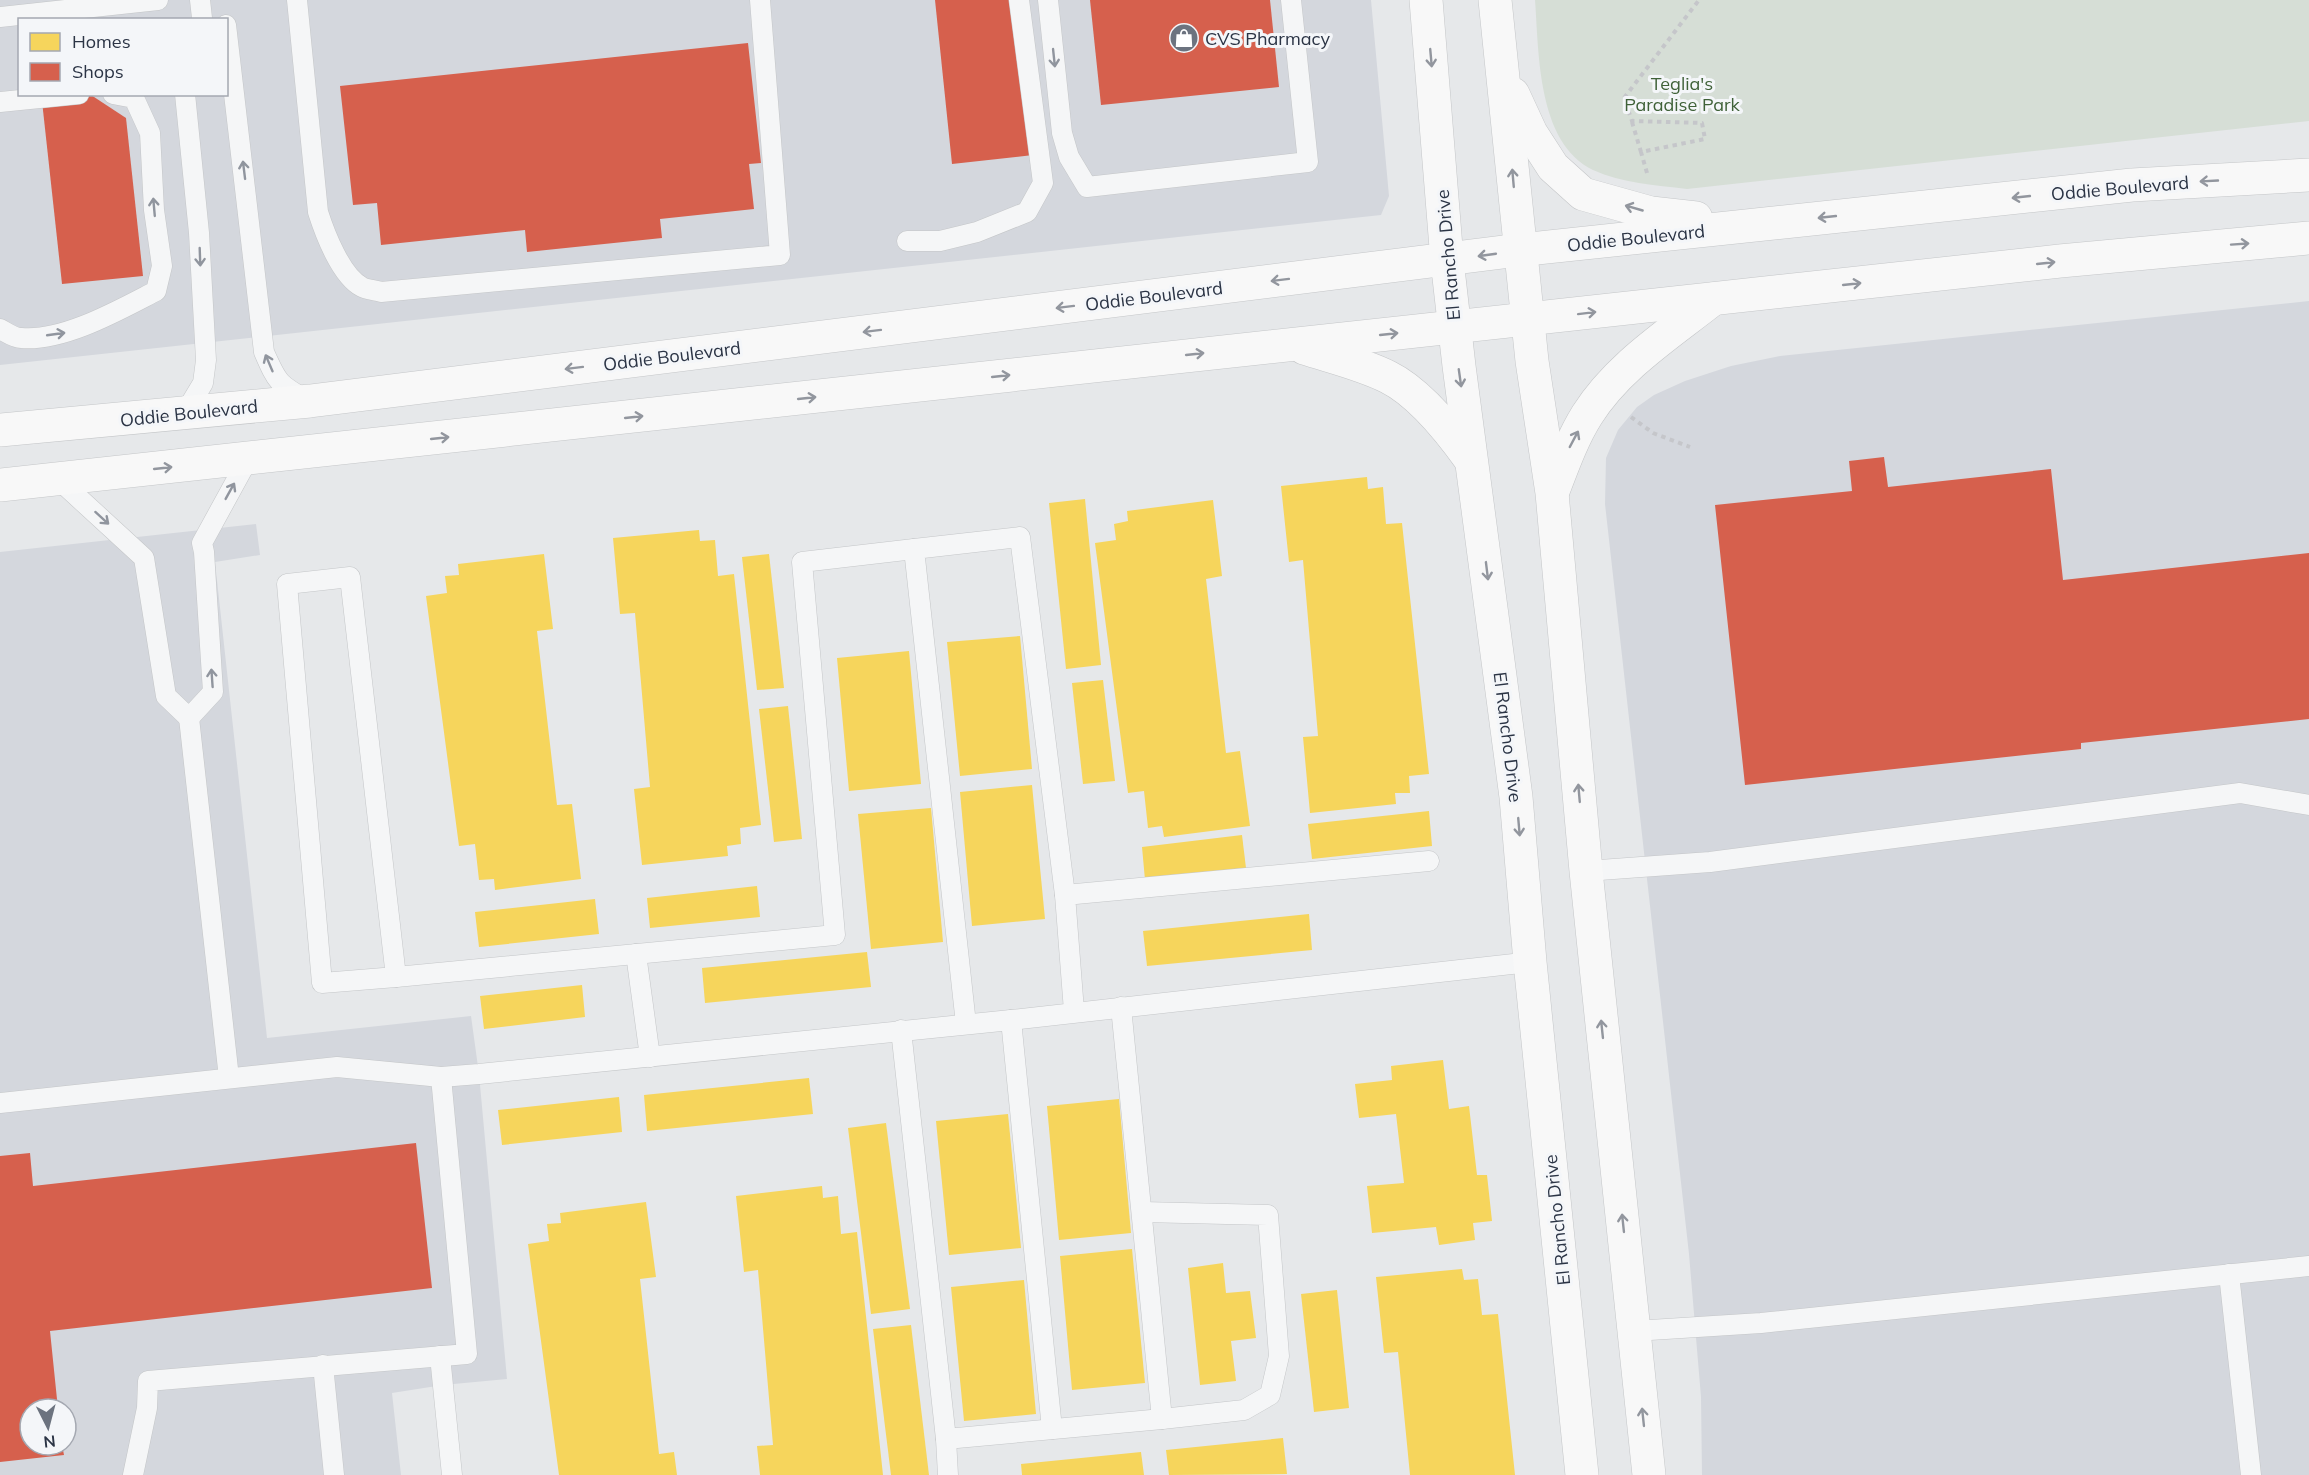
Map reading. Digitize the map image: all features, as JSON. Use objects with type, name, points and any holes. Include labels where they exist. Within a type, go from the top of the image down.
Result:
[{"type":"main road","name":"El Rancho Drive","points":[[1426,0],[1447,260],[1516,797],[1530,962],[1582,1475]]},
{"type":"main road","points":[[1496,0],[1519,250],[1532,361],[1552,493],[1586,872],[1649,1475]]},
{"type":"main road","points":[[1504,73],[1531,133],[1553,167],[1583,194],[1651,213],[1754,225]]},
{"type":"main road","name":"Oddie Boulevard","points":[[0,430],[173,416],[310,401],[1519,250],[2132,185],[2309,175]]},
{"type":"main road","points":[[0,485],[2186,248],[2309,238]]},
{"type":"main road","points":[[1552,493],[1573,441],[1587,415],[1610,386],[1645,351],[1713,299]]},
{"type":"main road","points":[[1291,344],[1361,366],[1390,378],[1447,427],[1473,463]]},
{"type":"lane","points":[[0,17],[158,0]]},
{"type":"lane","points":[[297,0],[318,213],[328,242],[347,272],[362,287],[381,292],[780,255],[760,0]]},
{"type":"lane","points":[[907,241],[940,241],[968,235],[1027,212],[1043,183],[1018,0]]},
{"type":"lane","points":[[1048,0],[1062,133],[1069,157],[1087,187],[1308,162],[1291,0]]},
{"type":"lane","points":[[228,42],[264,352],[274,376],[283,387],[310,401]]},
{"type":"lane","points":[[0,102],[59,96]]},
{"type":"lane","points":[[0,329],[20,338],[63,334],[110,315],[156,291],[162,266],[154,210],[150,133],[134,98],[124,96]]},
{"type":"lane","points":[[173,416],[191,404],[203,383],[206,360],[199,232],[185,96]]},
{"type":"lane","points":[[189,718],[213,692],[202,543],[248,459]]},
{"type":"lane","points":[[58,479],[144,558],[166,696],[189,718],[229,1078]]},
{"type":"lane","points":[[396,977],[350,577],[287,584],[322,983],[396,977],[835,935],[802,562],[1020,537],[1065,895],[1074,1011]]},
{"type":"lane","points":[[914,549],[966,1024]]},
{"type":"lane","points":[[1586,872],[1710,862],[2240,793],[2309,805]]},
{"type":"lane","points":[[1065,895],[1428,861]]},
{"type":"lane","points":[[636,954],[650,1057]]},
{"type":"lane","points":[[0,1103],[337,1067],[441,1077],[1011,1020],[1074,1011],[1530,962]]},
{"type":"lane","points":[[1121,1007],[1162,1419]]},
{"type":"lane","points":[[1011,1020],[1052,1429]]},
{"type":"lane","points":[[902,1030],[948,1475]]},
{"type":"lane","points":[[133,1475],[147,1408],[148,1381],[467,1354],[441,1077]]},
{"type":"lane","points":[[946,1439],[1244,1410],[1270,1395],[1279,1356],[1268,1215],[1142,1212]]},
{"type":"lane","points":[[1634,1331],[1761,1323],[2309,1266]]},
{"type":"lane","points":[[2229,1274],[2251,1475]]},
{"type":"lane","points":[[440,1356],[452,1475]]},
{"type":"lane","points":[[323,1365],[334,1475]]},
{"type":"path","points":[[1648,173],[1624,98],[1699,0]]},
{"type":"path","points":[[1632,121],[1702,123],[1705,139],[1641,152]]},
{"type":"path","points":[[1628,414],[1653,433],[1690,447]]},
{"type":"shaded area","points":[[0,0],[1371,0],[1389,196],[1381,215],[0,365]]},
{"type":"shaded area","points":[[2309,301],[2309,1475],[1702,1475],[1701,1397],[1689,1254],[1605,504],[1606,458],[1618,430],[1637,407],[1654,395],[1685,381],[1731,366],[1780,356]]},
{"type":"shaded area","points":[[256,524],[260,555],[215,562],[267,1038],[471,1016],[479,1074],[507,1379],[392,1393],[401,1475],[0,1475],[0,552]]},
{"type":"green space","name":"Teglia's Paradise Park","points":[[1535,0],[2309,0],[2309,121],[1687,189],[1639,183],[1593,170],[1575,157],[1561,140],[1544,95]]},
{"type":"building: Homes","points":[[1367,477],[1368,489],[1383,487],[1386,524],[1402,523],[1429,774],[1409,776],[1410,793],[1395,793],[1396,804],[1310,813],[1303,737],[1318,736],[1303,560],[1289,562],[1281,486]]},
{"type":"building: Homes","points":[[1085,499],[1101,665],[1066,669],[1049,503]]},
{"type":"building: Homes","points":[[1213,500],[1222,576],[1206,579],[1226,753],[1240,751],[1250,826],[1164,837],[1162,826],[1148,828],[1144,791],[1128,793],[1095,543],[1116,540],[1114,524],[1128,521],[1127,511]]},
{"type":"building: Homes","points":[[699,530],[700,541],[715,540],[718,576],[734,574],[761,825],[740,828],[741,844],[727,846],[728,856],[642,865],[634,789],[650,787],[635,613],[620,614],[613,538]]},
{"type":"building: Homes","points":[[544,554],[553,629],[537,631],[557,805],[572,804],[581,879],[495,890],[494,879],[479,880],[475,844],[459,846],[426,596],[447,593],[445,576],[459,575],[458,564]]},
{"type":"building: Homes","points":[[769,554],[784,688],[757,690],[742,557]]},
{"type":"building: Homes","points":[[1020,636],[1032,769],[960,776],[947,642]]},
{"type":"building: Homes","points":[[909,651],[921,784],[849,791],[837,658]]},
{"type":"building: Homes","points":[[1103,680],[1115,781],[1083,784],[1072,683]]},
{"type":"building: Homes","points":[[788,706],[802,839],[774,842],[759,709]]},
{"type":"building: Homes","points":[[1032,785],[1045,919],[972,926],[960,792]]},
{"type":"building: Homes","points":[[931,808],[943,942],[871,949],[858,814]]},
{"type":"building: Homes","points":[[1429,811],[1432,846],[1312,859],[1308,824]]},
{"type":"building: Homes","points":[[1242,835],[1246,868],[1145,880],[1142,847]]},
{"type":"building: Homes","points":[[757,886],[760,917],[650,928],[647,898]]},
{"type":"building: Homes","points":[[595,899],[599,934],[479,947],[475,912]]},
{"type":"building: Homes","points":[[1309,914],[1312,950],[1147,966],[1143,931]]},
{"type":"building: Homes","points":[[867,952],[871,987],[705,1003],[702,968]]},
{"type":"building: Homes","points":[[582,985],[585,1017],[484,1029],[480,996]]},
{"type":"building: Homes","points":[[1443,1060],[1449,1109],[1469,1106],[1477,1175],[1487,1175],[1492,1221],[1473,1223],[1475,1240],[1439,1245],[1436,1227],[1372,1233],[1367,1186],[1404,1183],[1396,1114],[1359,1118],[1355,1084],[1392,1080],[1391,1066]]},
{"type":"building: Homes","points":[[809,1078],[813,1114],[647,1131],[644,1095]]},
{"type":"building: Homes","points":[[619,1097],[622,1132],[502,1145],[498,1110]]},
{"type":"building: Homes","points":[[1119,1099],[1131,1233],[1059,1240],[1047,1106]]},
{"type":"building: Homes","points":[[1008,1114],[1021,1248],[949,1255],[936,1121]]},
{"type":"building: Homes","points":[[886,1123],[910,1309],[871,1314],[848,1128]]},
{"type":"building: Homes","points":[[822,1186],[823,1198],[838,1196],[841,1234],[857,1232],[883,1475],[760,1475],[757,1446],[773,1445],[758,1270],[744,1272],[736,1196]]},
{"type":"building: Homes","points":[[646,1202],[656,1277],[640,1279],[659,1454],[674,1452],[677,1475],[559,1475],[528,1244],[549,1241],[547,1224],[561,1223],[560,1213]]},
{"type":"building: Homes","points":[[1132,1249],[1145,1383],[1072,1390],[1060,1256]]},
{"type":"building: Homes","points":[[1223,1263],[1226,1293],[1250,1291],[1256,1338],[1231,1341],[1236,1381],[1200,1385],[1188,1268]]},
{"type":"building: Homes","points":[[1462,1269],[1464,1280],[1478,1279],[1482,1315],[1498,1314],[1515,1475],[1410,1475],[1398,1352],[1384,1353],[1376,1277]]},
{"type":"building: Homes","points":[[1024,1280],[1036,1414],[964,1421],[951,1287]]},
{"type":"building: Homes","points":[[1337,1290],[1349,1408],[1314,1412],[1301,1294]]},
{"type":"building: Homes","points":[[911,1325],[929,1475],[891,1475],[873,1329]]},
{"type":"building: Homes","points":[[1283,1438],[1287,1474],[1169,1475],[1166,1450]]},
{"type":"building: Homes","points":[[1141,1452],[1144,1475],[1022,1475],[1021,1464]]},
{"type":"building: Shops","points":[[935,0],[1017,0],[1033,155],[952,164]]},
{"type":"building: Shops","name":"CVS Pharmacy","points":[[1090,0],[1270,0],[1279,87],[1101,105]]},
{"type":"building: Shops","points":[[748,43],[761,163],[749,164],[754,209],[660,219],[662,238],[527,252],[525,230],[381,245],[377,203],[353,205],[340,86]]},
{"type":"building: Shops","points":[[93,96],[126,118],[143,276],[62,284],[42,101]]},
{"type":"building: Shops","points":[[1884,457],[1888,487],[2051,469],[2063,580],[2309,553],[2309,719],[2081,743],[2081,749],[1745,785],[1715,505],[1852,491],[1849,461]]},
{"type":"building: Shops","points":[[416,1143],[432,1288],[50,1331],[57,1397],[18,1397],[18,1457],[46,1457],[0,1462],[0,1156],[30,1153],[33,1186]]},
{"type":"place","name":"CVS Pharmacy","points":[[1184,38]]}]
